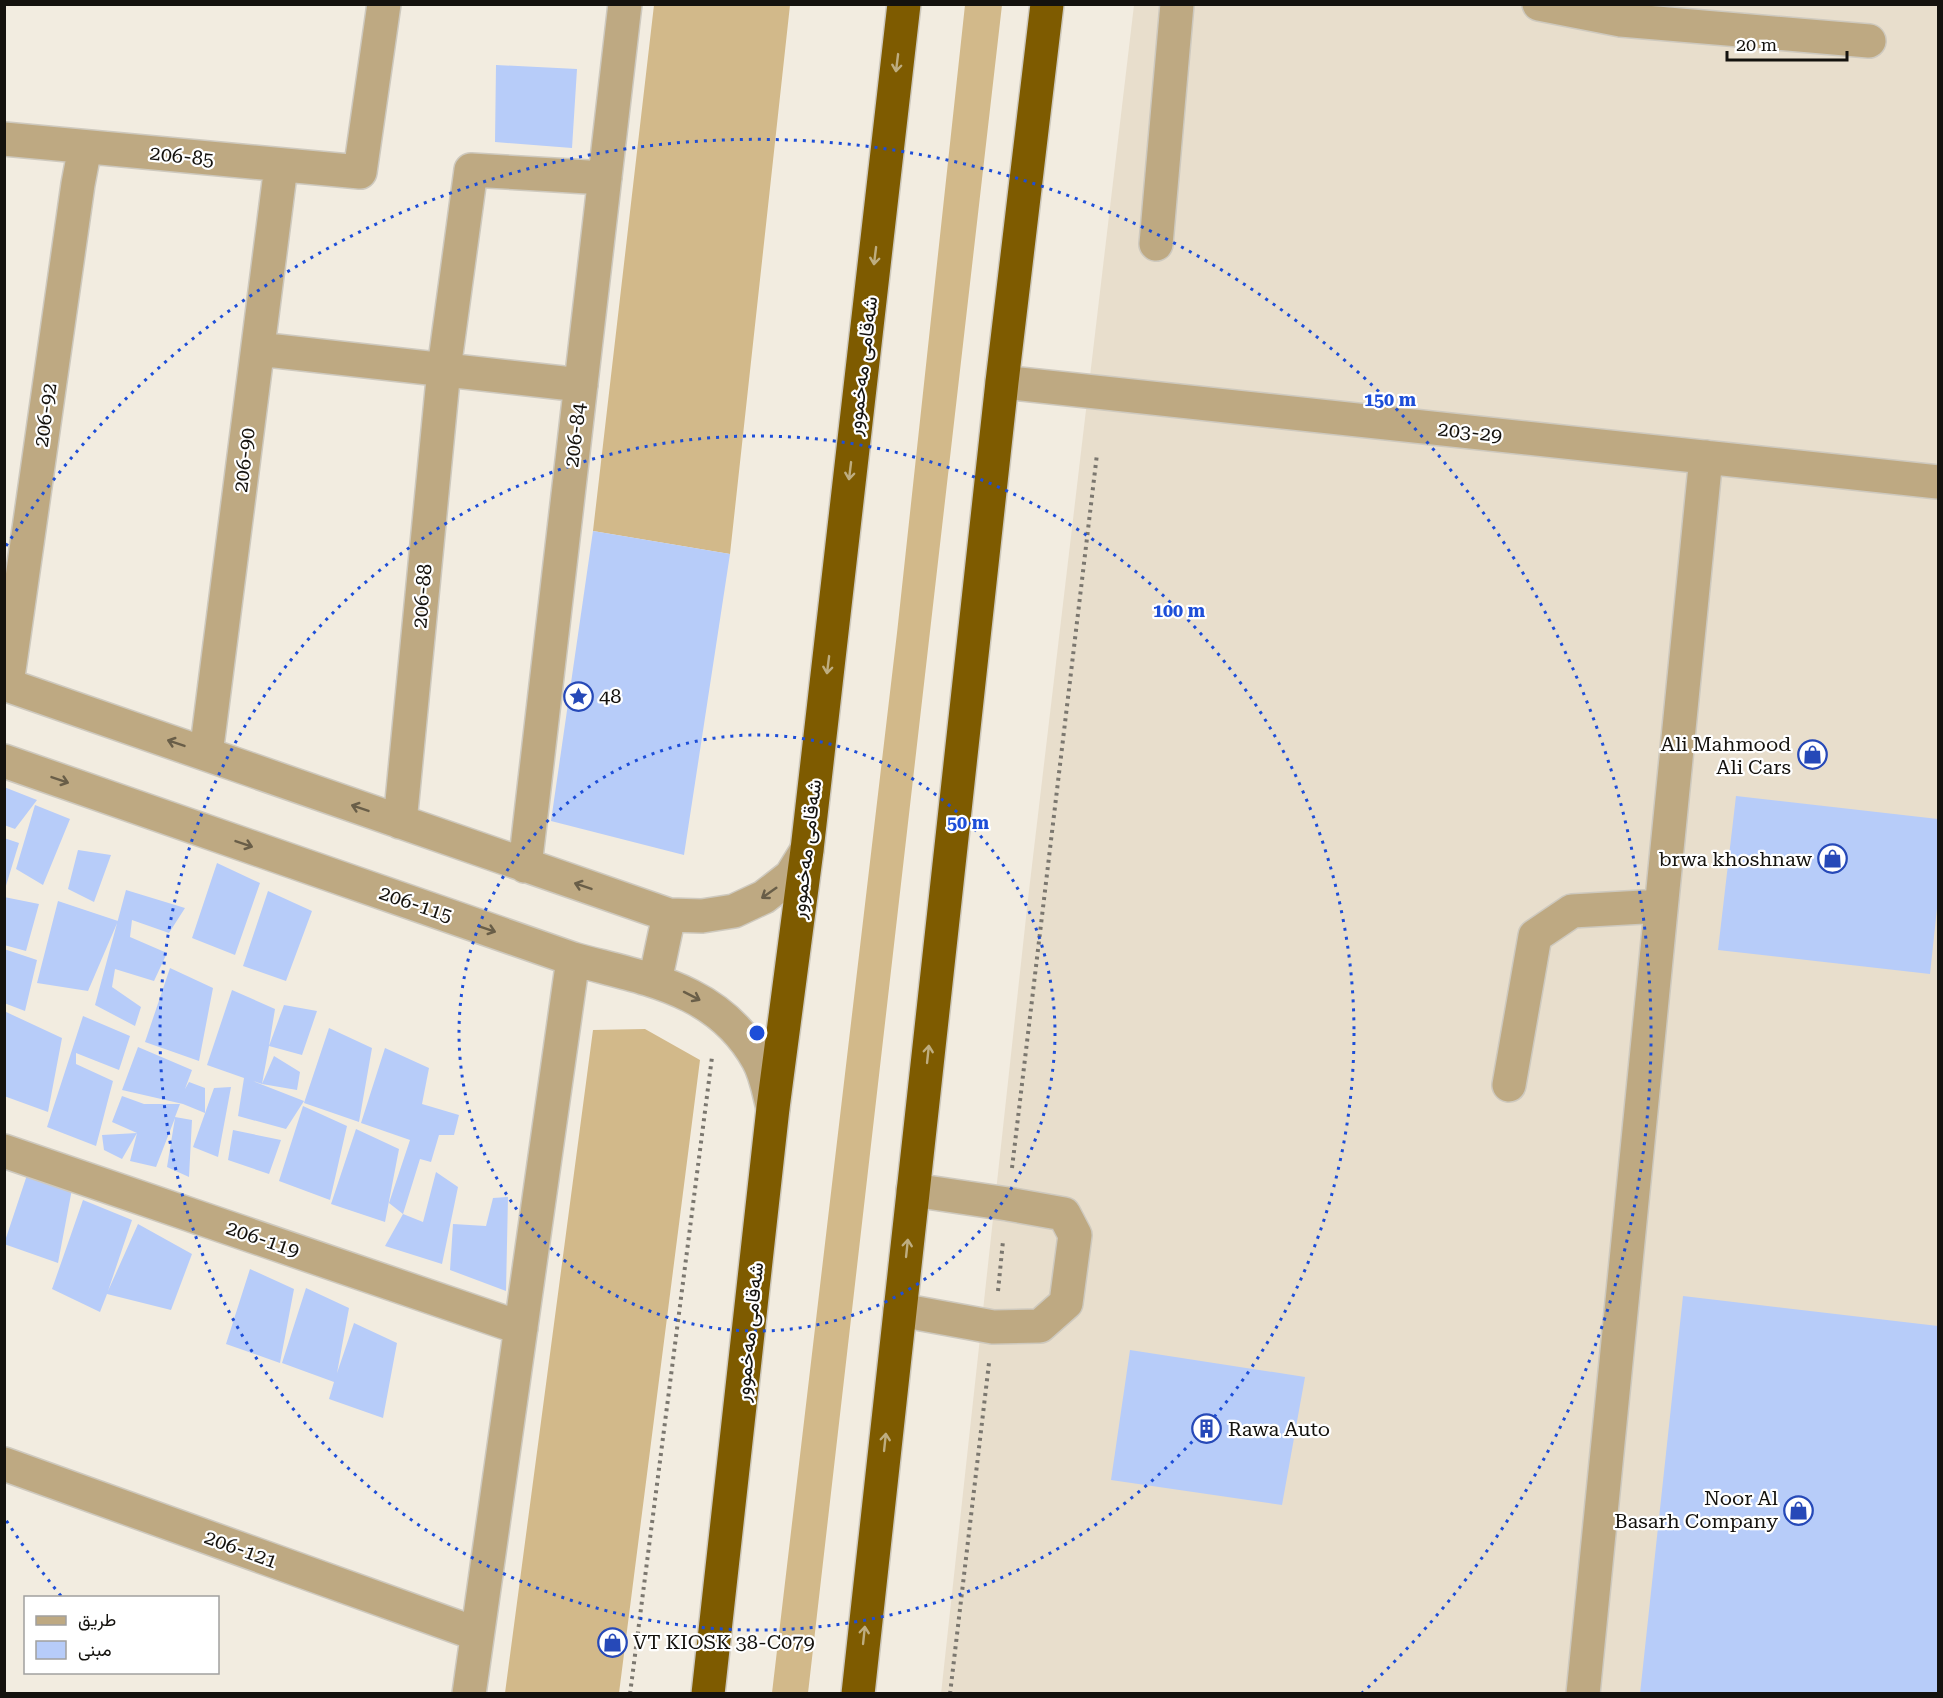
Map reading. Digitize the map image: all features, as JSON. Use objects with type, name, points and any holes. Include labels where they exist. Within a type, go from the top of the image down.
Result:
[{"type":"highway","name":"شەقامی مەخموور","points":[[708,1694],[773,1108],[807,850],[904,4]]},
{"type":"highway","points":[[858,1694],[1002,381],[1047,4]]},
{"type":"street","name":"206-85","points":[[4,139],[360,172],[384,4]]},
{"type":"street","name":"206-84","points":[[525,866],[625,4]]},
{"type":"street","points":[[1156,244],[1177,4]]},
{"type":"street","points":[[1539,4],[1621,20],[1869,41]]},
{"type":"street","name":"206-92","points":[[6,684],[85,147]]},
{"type":"street","name":"206-90","points":[[206,754],[281,166]]},
{"type":"street","name":"206-88","points":[[400,822],[444,369],[471,170],[605,178]]},
{"type":"street","points":[[258,349],[581,385]]},
{"type":"street","name":"203-29","points":[[1002,381],[1938,482]]},
{"type":"street","points":[[1583,1694],[1706,457]]},
{"type":"street","points":[[6,684],[669,915],[702,916],[734,911],[764,897],[791,876],[807,850]]},
{"type":"street","name":"206-115","points":[[4,760],[573,959],[669,985],[697,998],[721,1015],[743,1037],[759,1062],[773,1108]]},
{"type":"street","points":[[1509,1085],[1535,936],[1572,912],[1661,906]]},
{"type":"street","points":[[655,981],[669,915]]},
{"type":"street","points":[[469,1694],[573,959]]},
{"type":"street","name":"206-119","points":[[4,1151],[521,1328]]},
{"type":"street","points":[[900,1310],[993,1327],[1040,1326],[1066,1303],[1074,1246],[1075,1235],[1064,1214],[913,1190]]},
{"type":"street","name":"206-121","points":[[4,1464],[477,1634]]},
{"type":"path","points":[[950,1694],[1097,454]]},
{"type":"path","points":[[630,1694],[712,1050]]},
{"type":"shaded area","points":[[654,5],[790,5],[730,554],[593,531]]},
{"type":"shaded area","points":[[965,5],[1002,5],[808,1693],[772,1693],[897,633]]},
{"type":"shaded area","points":[[1134,5],[1938,5],[1938,1693],[941,1694],[1028,899]]},
{"type":"shaded area","points":[[645,1029],[700,1060],[619,1693],[505,1693],[593,1030]]},
{"type":"building","points":[[496,65],[577,69],[572,148],[495,142]]},
{"type":"building","points":[[593,531],[730,554],[684,855],[551,821]]},
{"type":"building","points":[[4,787],[37,800],[15,829],[4,825]]},
{"type":"building","name":"brwa khoshnaw","points":[[1736,796],[1938,819],[1938,899],[1930,974],[1718,950]]},
{"type":"building","points":[[35,805],[70,819],[43,885],[16,869]]},
{"type":"building","points":[[4,838],[19,843],[5,889],[4,888]]},
{"type":"building","points":[[78,850],[111,855],[94,902],[68,889]]},
{"type":"building","points":[[217,863],[260,883],[235,955],[192,938]]},
{"type":"building","points":[[126,890],[185,908],[169,933],[132,920],[130,937],[167,953],[154,981],[115,969],[112,987],[141,1007],[135,1026],[95,1005]]},
{"type":"building","points":[[268,891],[312,911],[286,981],[243,966]]},
{"type":"building","points":[[4,897],[39,904],[26,951],[4,945]]},
{"type":"building","points":[[58,901],[118,921],[88,991],[37,983]]},
{"type":"building","points":[[4,949],[37,960],[25,1011],[4,1003]]},
{"type":"building","points":[[170,968],[213,988],[199,1061],[145,1042]]},
{"type":"building","points":[[232,990],[275,1009],[262,1084],[253,1081],[304,1101],[286,1129],[238,1116],[244,1078],[207,1065]]},
{"type":"building","points":[[284,1005],[317,1011],[302,1055],[269,1046]]},
{"type":"building","points":[[4,1011],[62,1038],[48,1112],[4,1096]]},
{"type":"building","points":[[83,1016],[130,1036],[119,1070],[76,1053],[76,1064],[113,1081],[96,1146],[47,1127]]},
{"type":"building","points":[[329,1028],[372,1048],[359,1122],[304,1103]]},
{"type":"building","points":[[138,1047],[192,1070],[185,1089],[189,1082],[205,1088],[205,1113],[183,1104],[122,1090]]},
{"type":"building","points":[[385,1048],[429,1068],[422,1104],[459,1115],[454,1135],[439,1135],[431,1162],[420,1159],[403,1214],[389,1203],[410,1140],[361,1123]]},
{"type":"building","points":[[274,1056],[300,1072],[297,1090],[262,1084]]},
{"type":"building","points":[[231,1087],[218,1157],[193,1147],[214,1088]]},
{"type":"building","points":[[122,1096],[144,1104],[180,1104],[175,1117],[192,1120],[189,1177],[167,1167],[175,1118],[156,1167],[130,1161],[137,1133],[112,1122]]},
{"type":"building","points":[[303,1106],[347,1126],[330,1200],[279,1181]]},
{"type":"building","points":[[356,1129],[399,1149],[385,1222],[331,1204]]},
{"type":"building","points":[[233,1130],[281,1140],[269,1174],[228,1160]]},
{"type":"building","points":[[137,1133],[122,1159],[104,1150],[102,1135]]},
{"type":"building","points":[[29,1169],[72,1189],[58,1263],[4,1244]]},
{"type":"building","points":[[436,1172],[458,1187],[442,1264],[385,1246],[403,1214],[423,1222]]},
{"type":"building","points":[[508,1197],[506,1291],[450,1270],[453,1224],[486,1226],[493,1198]]},
{"type":"building","points":[[83,1200],[132,1220],[108,1291],[138,1224],[192,1254],[171,1310],[107,1294],[100,1312],[52,1289]]},
{"type":"building","points":[[250,1269],[294,1289],[280,1363],[226,1344]]},
{"type":"building","points":[[306,1288],[349,1308],[337,1373],[354,1323],[397,1343],[383,1418],[329,1399],[334,1382],[282,1363]]},
{"type":"building","name":"Noor Al Basarh Company","points":[[1683,1296],[1938,1326],[1938,1694],[1640,1694]]},
{"type":"building","name":"Rawa Auto","points":[[1130,1350],[1305,1377],[1282,1505],[1111,1480]]},
{"type":"place","name":"48","points":[[578,696]]},
{"type":"place","name":"Ali Mahmood Ali Cars","points":[[1812,755]]},
{"type":"place","name":"brwa khoshnaw","points":[[1833,859]]},
{"type":"place","name":"Rawa Auto","points":[[1207,1429]]},
{"type":"place","name":"Noor Al Basarh Company","points":[[1799,1510]]},
{"type":"place","name":"VT KIOSK 38-C079","points":[[612,1642]]}]
